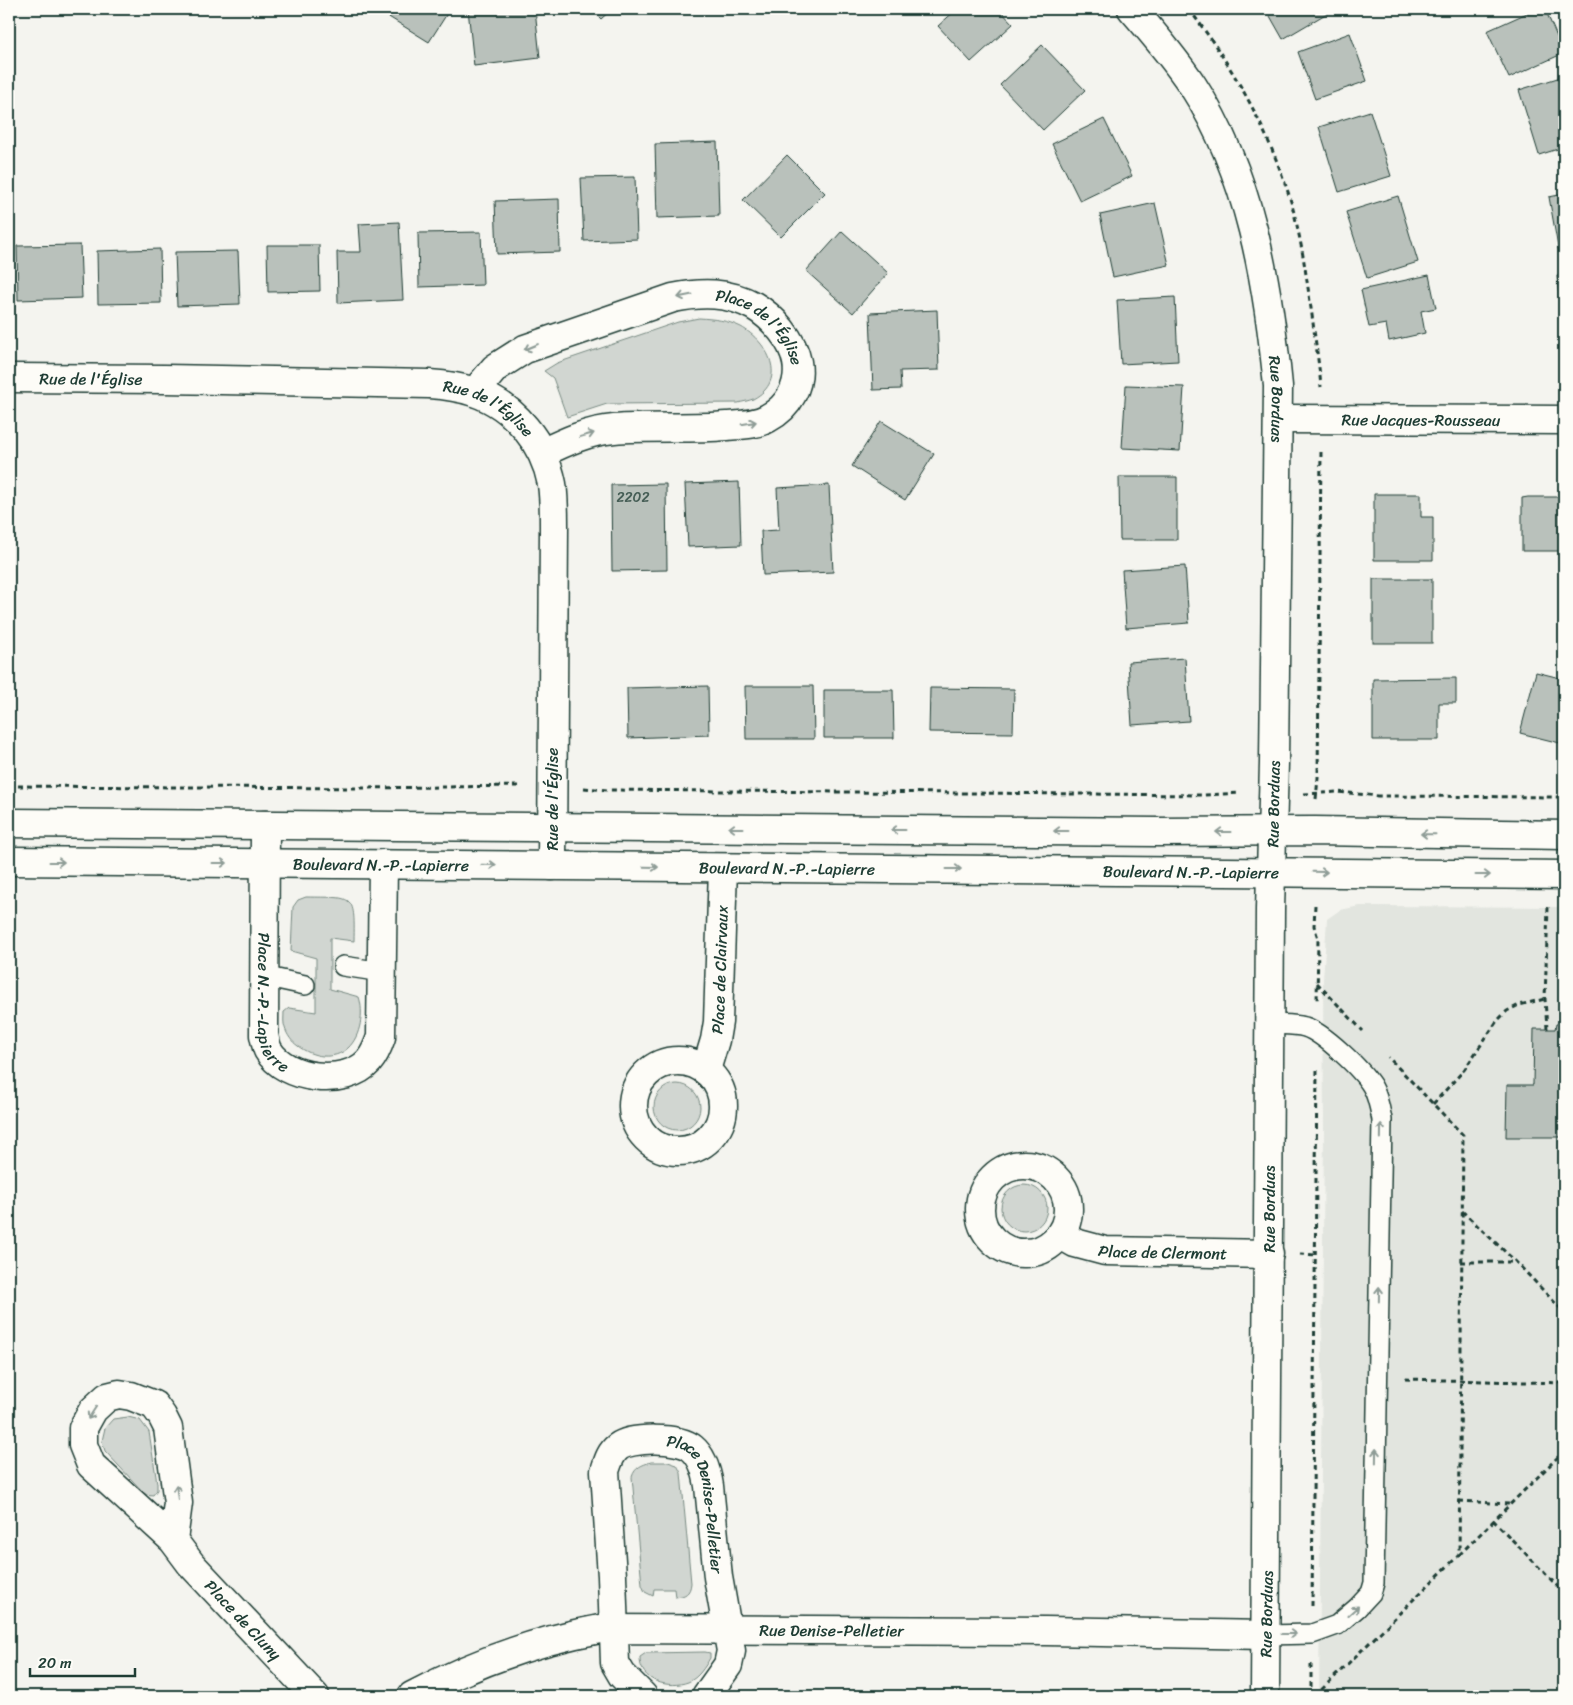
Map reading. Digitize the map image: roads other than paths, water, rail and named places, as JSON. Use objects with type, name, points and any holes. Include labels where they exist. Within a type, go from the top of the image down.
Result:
[{"type":"street","name":"Rue Borduas","points":[[1132,9],[1193,86],[1221,139],[1238,180],[1251,221],[1268,309],[1278,386],[1270,1024],[1265,1696]]},
{"type":"street","name":"Place de l'Église","points":[[474,392],[495,368],[525,349],[674,298],[692,294],[710,293],[744,301],[760,310],[776,324],[794,350],[799,373],[796,386],[782,408],[768,418],[754,423],[707,428],[613,429],[587,434],[542,454]]},
{"type":"street","name":"Rue de l'Église","points":[[9,378],[155,378],[429,384],[453,386],[474,392],[493,400],[510,412],[536,440],[552,484],[554,506],[552,866]]},
{"type":"street","name":"Rue Jacques-Rousseau","points":[[1279,419],[1564,420]]},
{"type":"street","points":[[9,823],[1148,832],[1272,831],[1564,835]]},
{"type":"street","name":"Place N.-P.-Lapierre","points":[[265,825],[264,1035],[268,1050],[279,1062],[295,1072],[310,1077],[338,1076],[353,1071],[367,1063],[376,1052],[381,1037],[383,864]]},
{"type":"street","name":"Boulevard N.-P.-Lapierre","points":[[9,861],[1564,875]]},
{"type":"street","name":"Place de Clairvaux","points":[[706,1070],[718,1022],[723,868]]},
{"type":"street","name":"Place de Clermont","points":[[1061,1235],[1075,1243],[1105,1251],[1269,1254]]},
{"type":"street","name":"Place de Cluny","points":[[173,1540],[178,1503],[168,1428],[154,1406],[143,1400],[119,1394],[107,1397],[93,1410],[84,1428],[83,1445],[91,1465],[173,1540],[191,1564],[315,1696]]},
{"type":"street","name":"Place Denise-Pelletier","points":[[643,1696],[618,1669],[614,1652],[612,1576],[605,1471],[608,1459],[620,1446],[637,1442],[664,1440],[681,1443],[694,1449],[706,1472],[709,1486],[718,1577],[731,1651],[730,1659],[706,1696]]},
{"type":"street","name":"Rue Denise-Pelletier","points":[[412,1696],[454,1675],[506,1653],[579,1634],[613,1628],[1266,1634]]},
{"type":"lane","points":[[343,966],[382,972]]},
{"type":"lane","points":[[263,976],[305,985]]},
{"type":"lane","points":[[1266,1634],[1312,1634],[1337,1626],[1371,1593],[1374,1583],[1382,1120],[1379,1103],[1372,1087],[1359,1069],[1318,1033],[1306,1027],[1270,1024]]}]
